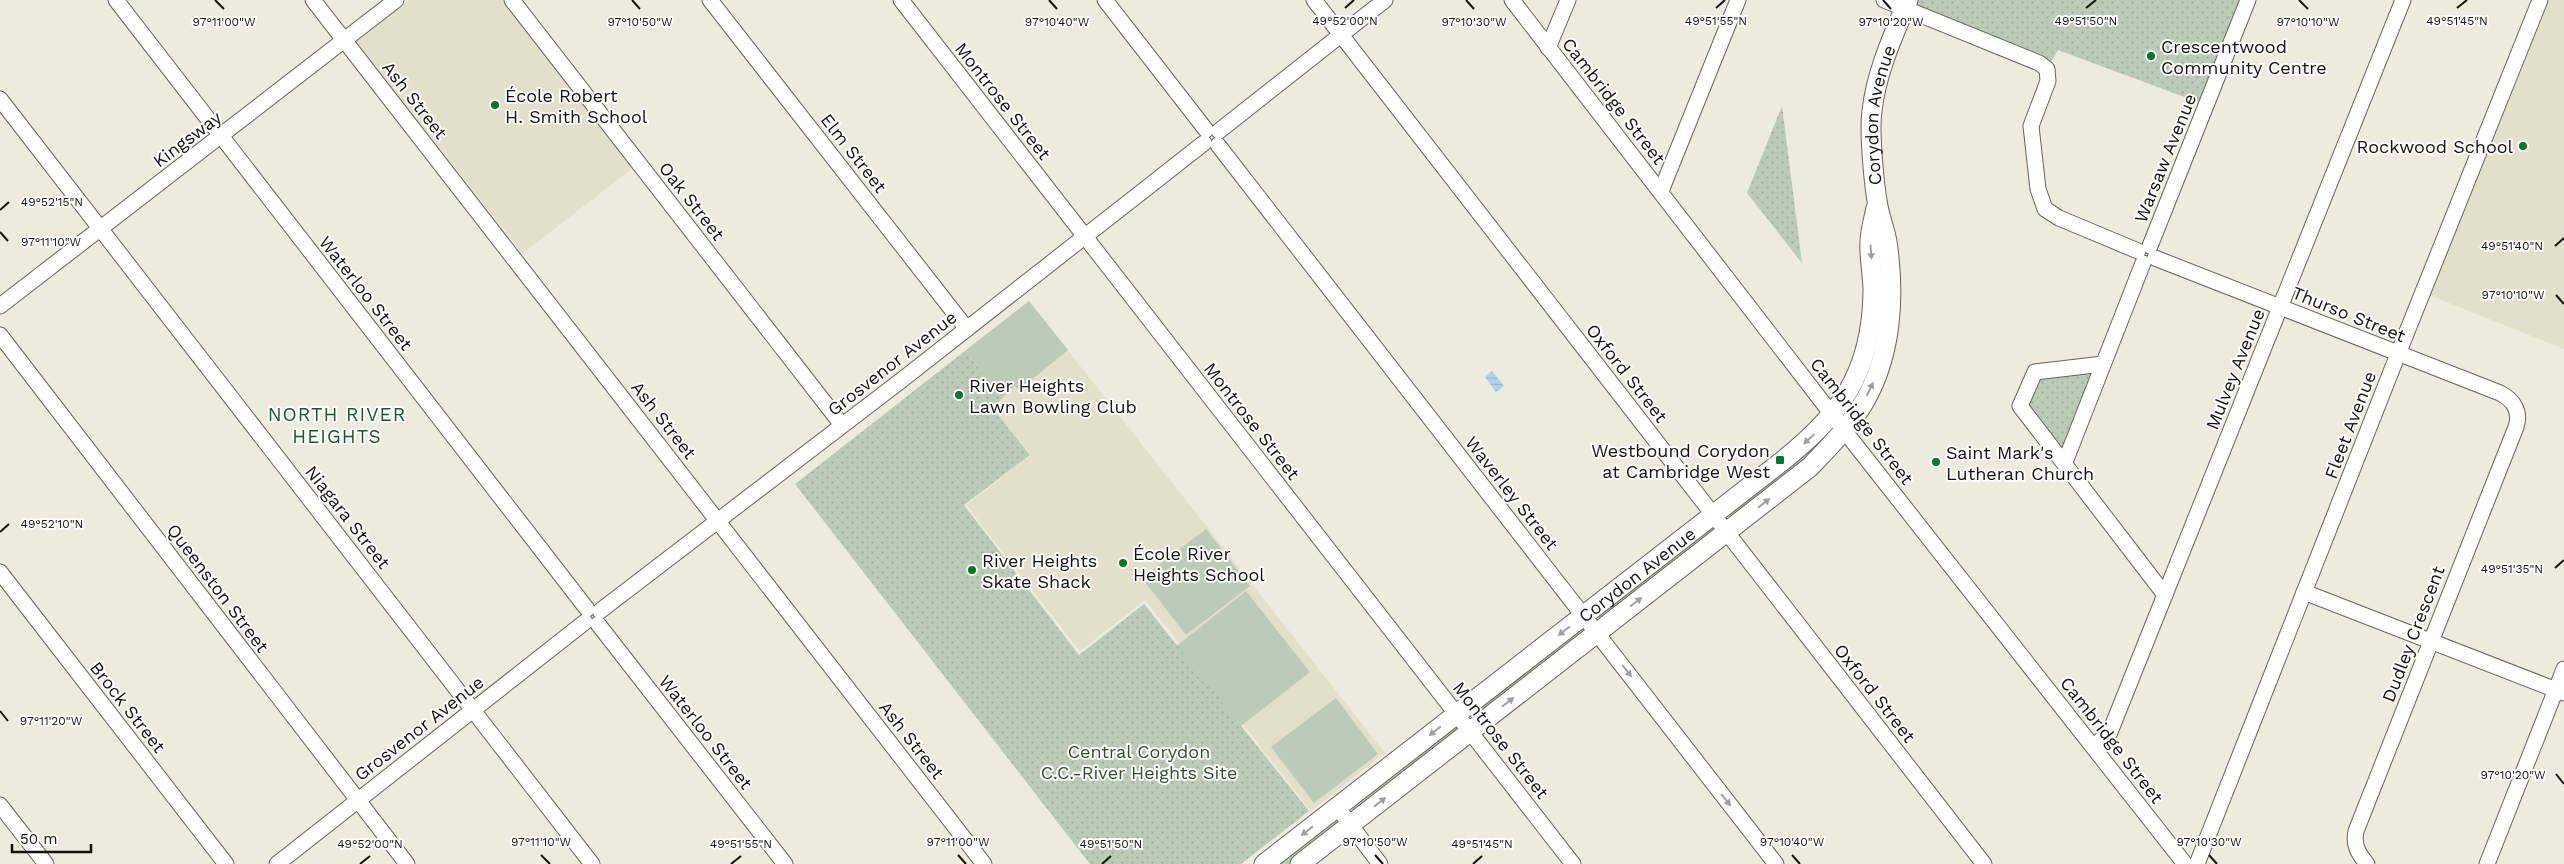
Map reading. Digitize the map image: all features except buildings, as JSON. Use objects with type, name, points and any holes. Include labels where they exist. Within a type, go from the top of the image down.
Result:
[{"type":"main road","name":"Corydon Avenue","points":[[1300,864],[1810,467],[1844,430],[1863,403],[1886,349],[1892,291],[1887,241],[1877,204],[1872,112],[1886,52],[1906,4]]},
{"type":"main road","name":"Corydon Avenue","points":[[1264,864],[1800,447],[1833,415],[1843,402],[1858,372],[1868,344],[1873,292],[1870,241],[1877,204]]},
{"type":"street","name":"Waterloo Street","points":[[116,0],[785,864]]},
{"type":"street","name":"Ash Street","points":[[313,0],[984,864]]},
{"type":"street","name":"Kingsway","points":[[0,306],[396,0]]},
{"type":"street","name":"Oak Street","points":[[512,0],[842,425]]},
{"type":"street","name":"Elm Street","points":[[710,0],[967,329]]},
{"type":"street","name":"Montrose Street","points":[[902,0],[1573,864]]},
{"type":"street","name":"Waverley Street","points":[[1105,0],[1776,864]]},
{"type":"street","name":"Oxford Street","points":[[1314,0],[1984,864]]},
{"type":"street","name":"Grosvenor Avenue","points":[[277,864],[593,616],[719,521],[1085,237],[1342,36],[1385,0]]},
{"type":"street","name":"Cambridge Street","points":[[1512,0],[1844,430],[2185,864]]},
{"type":"street","points":[[1548,48],[1568,0]]},
{"type":"street","points":[[1661,191],[1738,0]]},
{"type":"street","name":"Thurso Street","points":[[1884,0],[1906,4],[2039,63],[2047,69],[2048,81],[2032,126],[2038,189],[2045,209],[2059,218],[2147,254],[2507,396],[2515,406],[2518,416]]},
{"type":"street","name":"Warsaw Avenue","points":[[2065,462],[2248,0]]},
{"type":"street","name":"Mulvey Avenue","points":[[2094,746],[2110,732],[2274,318],[2281,307],[2403,0]]},
{"type":"street","name":"Fleet Avenue","points":[[2198,864],[2398,354],[2540,0]]},
{"type":"street","name":"Niagara Street","points":[[0,99],[592,864]]},
{"type":"street","name":"Queenston Street","points":[[0,335],[407,864]]},
{"type":"street","points":[[2103,364],[2035,372],[2020,406],[2065,462],[2165,595]]},
{"type":"street","name":"Dudley Crescent","points":[[2367,864],[2356,848],[2354,841],[2356,831],[2518,416]]},
{"type":"street","name":"Brock Street","points":[[0,572],[226,864]]},
{"type":"street","points":[[2304,592],[2560,691]]},
{"type":"street","points":[[2488,864],[2560,691],[2564,669]]},
{"type":"street","points":[[0,805],[46,864]]},
{"type":"street","points":[[1337,807],[1380,864]]},
{"type":"shaded area","name":"École Robert H. Smith School","points":[[409,0],[504,0],[633,168],[523,253],[355,42]]},
{"type":"shaded area","name":"Rockwood School","points":[[2540,0],[2564,0],[2564,349],[2424,293]]},
{"type":"shaded area","name":"École River Heights School","points":[[1029,301],[1385,753],[1311,811],[1145,600],[1080,651],[966,505],[1031,455],[993,409],[1002,398],[965,351]]},
{"type":"green space","name":"Crescentwood Community Centre","points":[[1908,0],[2248,0],[2206,105],[2058,50],[2047,69],[1904,8]]},
{"type":"green space","points":[[1782,106],[1802,263],[1747,193]]},
{"type":"green space","points":[[1029,301],[1068,350],[1019,390],[1015,386],[1002,398],[965,351]]},
{"type":"green space","name":"Central Corydon C.C.-River Heights Site","points":[[965,351],[1002,398],[993,409],[1030,455],[964,505],[1079,655],[1144,604],[1309,811],[1241,864],[1090,864],[795,484]]},
{"type":"green space","points":[[2103,364],[2065,462],[2020,406],[2035,372]]},
{"type":"green space","points":[[1827,437],[1816,453],[1730,519],[1729,514]]},
{"type":"green space","points":[[1711,527],[1716,529],[1599,620],[1599,615]]},
{"type":"green space","points":[[1206,529],[1250,586],[1186,635],[1142,578]]},
{"type":"green space","points":[[1246,591],[1310,672],[1196,761],[1132,681]]},
{"type":"green space","points":[[1583,628],[1586,630],[1473,718],[1471,714],[1579,629]]},
{"type":"green space","points":[[1336,698],[1378,754],[1314,803],[1271,747]]},
{"type":"green space","points":[[1457,726],[1460,728],[1355,813],[1351,808]]},
{"type":"green space","points":[[1336,819],[1339,822],[1338,827],[1291,864],[1276,864]]},
{"type":"water","points":[[1492,371],[1504,386],[1496,392],[1485,377]]},
{"type":"place","name":"Crescentwood Community Centre","points":[[2151,56]]},
{"type":"place","name":"École Robert H. Smith School","points":[[495,105]]},
{"type":"place","name":"Rockwood School","points":[[2523,146]]},
{"type":"place","name":"River Heights Lawn Bowling Club","points":[[959,395]]},
{"type":"place","name":"Westbound Corydon at Cambridge West","points":[[1780,460]]},
{"type":"place","name":"Saint Mark's Lutheran Church","points":[[1936,462]]},
{"type":"place","name":"École River Heights School","points":[[1123,563]]},
{"type":"place","name":"River Heights Skate Shack","points":[[972,570]]},
{"type":"district","name":"NORTH RIVER HEIGHTS","points":[[337,425]]}]
